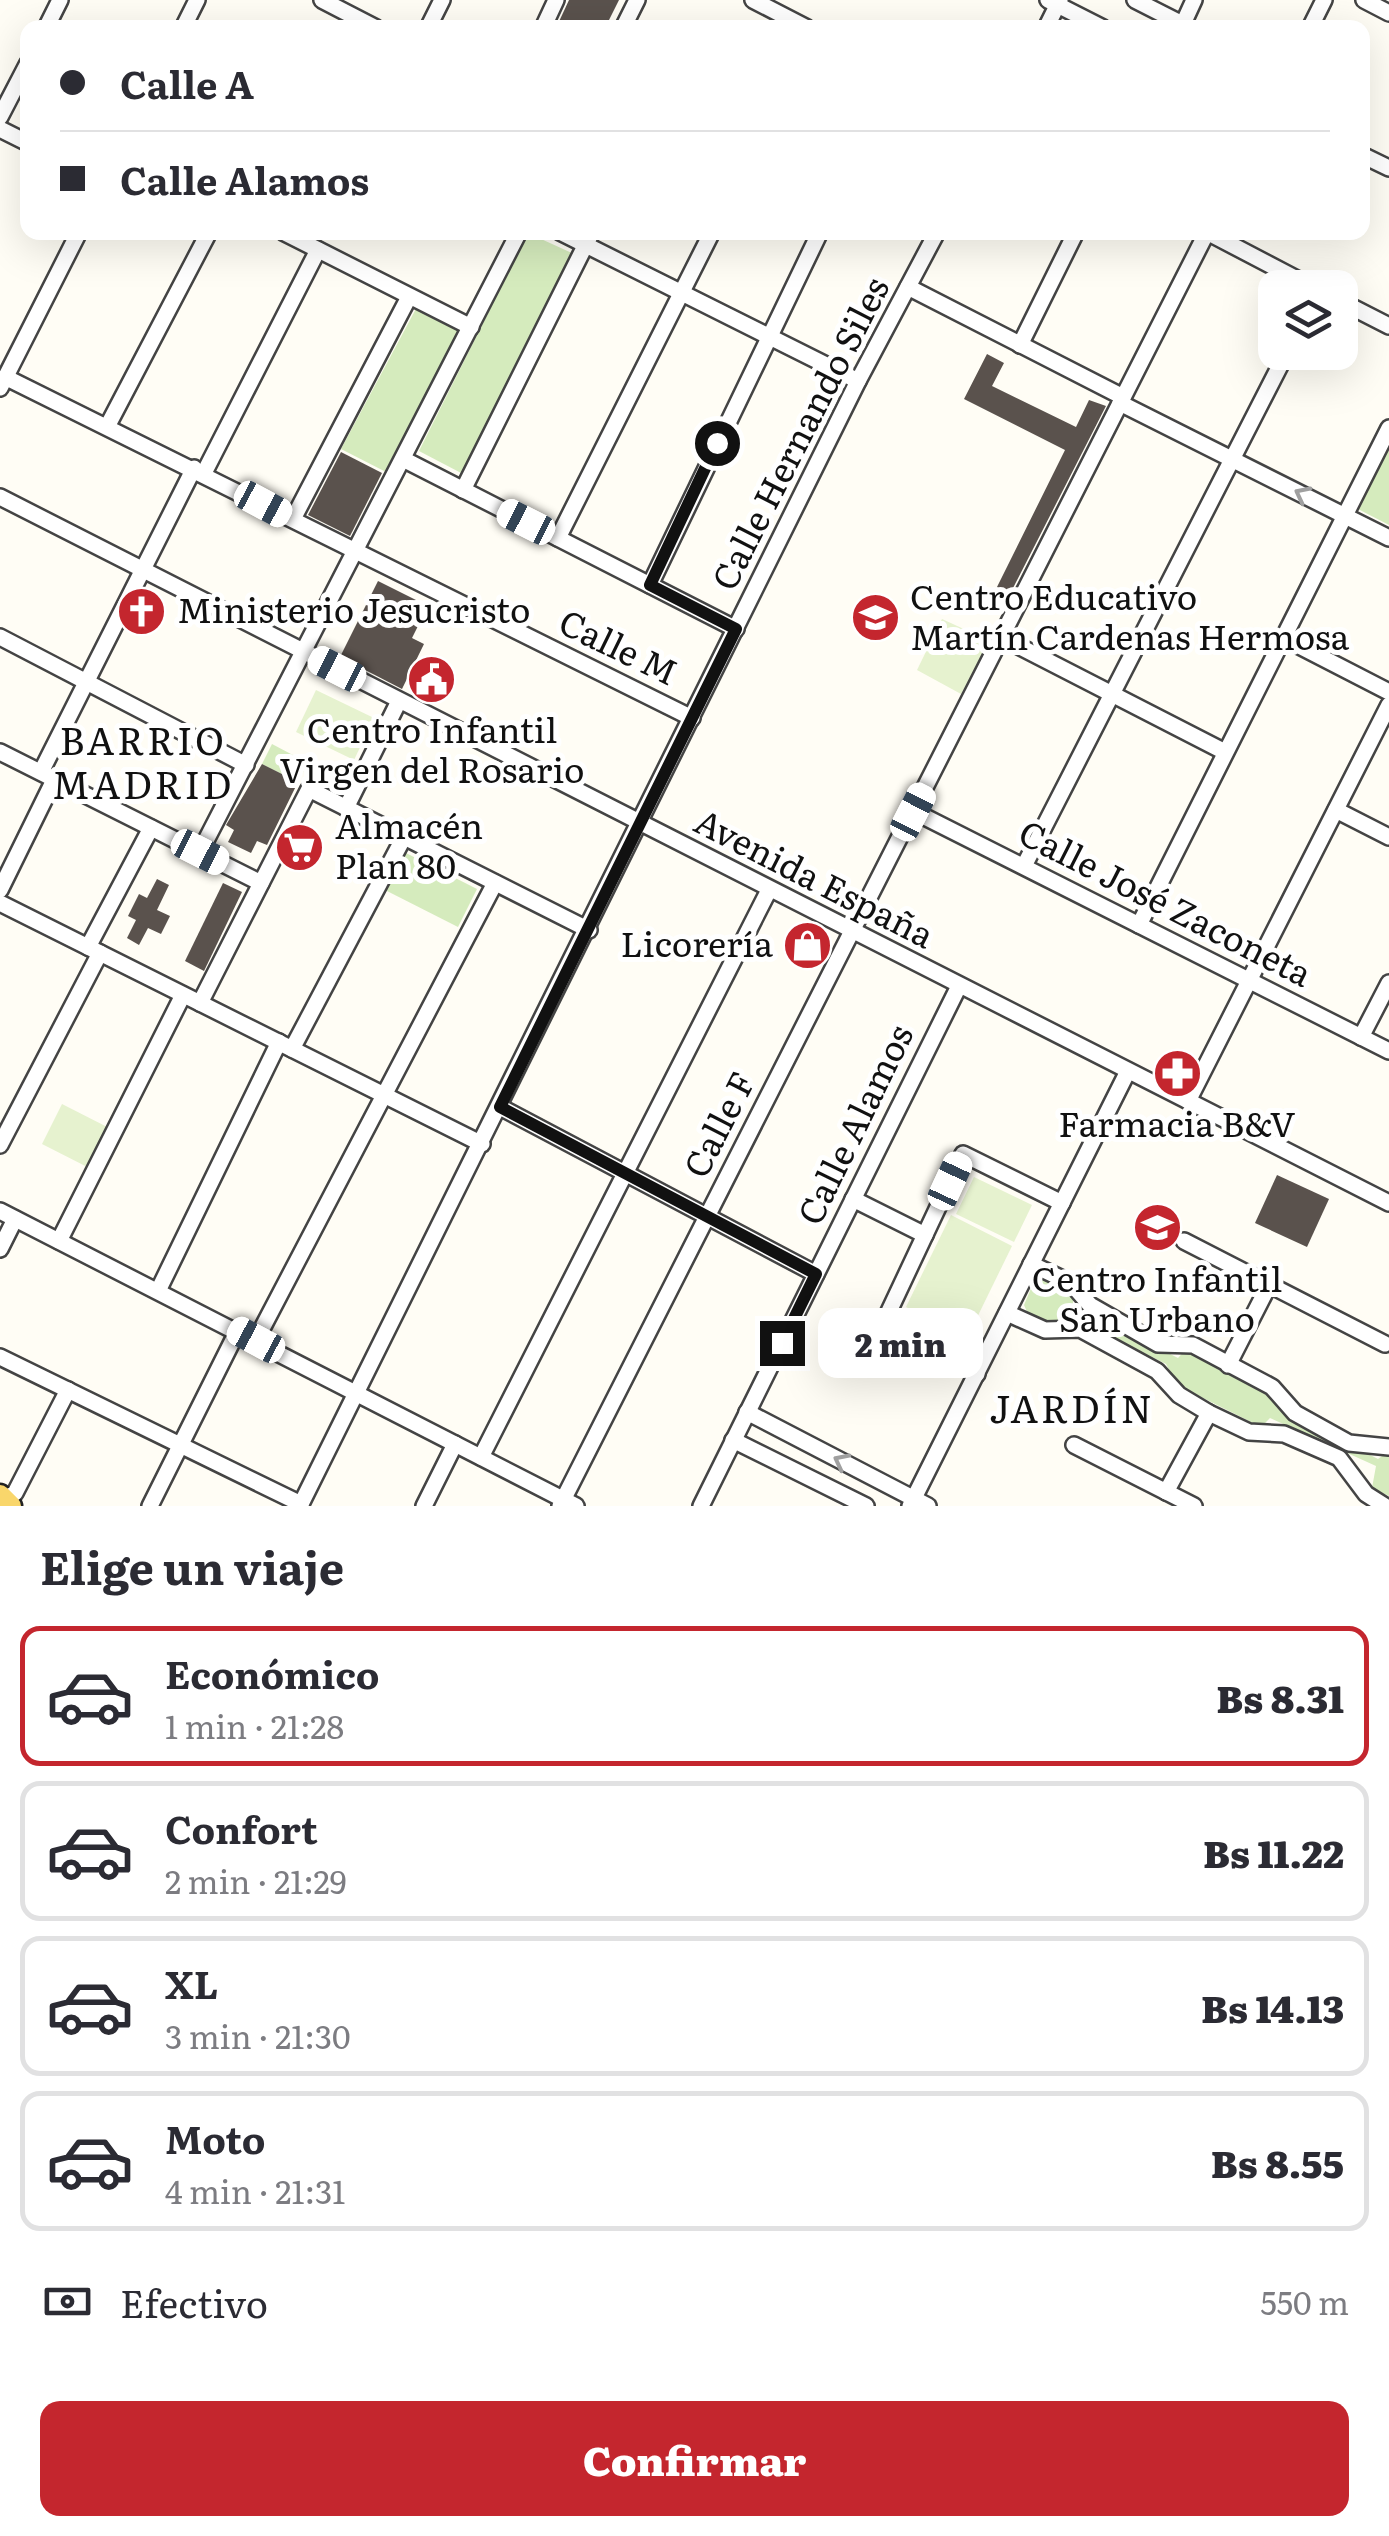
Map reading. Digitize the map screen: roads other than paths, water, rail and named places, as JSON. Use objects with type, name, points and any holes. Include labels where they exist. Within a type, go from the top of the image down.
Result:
[{"type":"street","points":[[753,0],[792,20]]},
{"type":"street","points":[[1135,0],[1175,20]]},
{"type":"street","points":[[1364,0],[1389,12]]},
{"type":"street","points":[[325,1],[361,20]]},
{"type":"street","points":[[1055,2],[1088,20]]},
{"type":"street","points":[[0,117],[20,78]]},
{"type":"street","points":[[3,382],[75,240]]},
{"type":"street","points":[[108,425],[205,240]]},
{"type":"street","points":[[299,240],[471,326]]},
{"type":"street","points":[[200,852],[306,653],[515,240]]},
{"type":"street","points":[[463,490],[588,240]]},
{"type":"street","points":[[591,240],[681,293],[858,382]]},
{"type":"street","points":[[558,538],[708,240]]},
{"type":"street","points":[[650,585],[816,240]]},
{"type":"street","name":"Calle Hernando Siles","points":[[300,1505],[858,382],[933,240]]},
{"type":"street","points":[[1020,345],[1072,240]]},
{"type":"street","name":"Calle F","points":[[566,1504],[1203,240]]},
{"type":"street","points":[[1222,240],[1280,270]]},
{"type":"street","points":[[0,890],[86,682],[142,569],[318,250]]},
{"type":"street","points":[[908,287],[1389,538]]},
{"type":"street","points":[[293,519],[409,297]]},
{"type":"street","points":[[1358,310],[1389,326]]},
{"type":"street","points":[[1024,866],[1278,370]]},
{"type":"street","name":"Calle M","points":[[3,382],[108,425],[692,718]]},
{"type":"street","points":[[1140,925],[1389,428]]},
{"type":"street","points":[[403,459],[736,629]]},
{"type":"street","name":"Avenida España","points":[[0,497],[1389,1203]]},
{"type":"street","points":[[0,637],[246,765]]},
{"type":"street","points":[[1002,637],[1225,752]]},
{"type":"street","points":[[1284,638],[1389,692]]},
{"type":"street","points":[[346,808],[399,700]]},
{"type":"street","points":[[1188,1102],[1389,705]]},
{"type":"street","points":[[0,752],[261,883]]},
{"type":"street","points":[[200,1003],[309,790],[588,930]]},
{"type":"street","points":[[1336,810],[1389,837]]},
{"type":"street","name":"Calle José Zaconeta","points":[[913,812],[1389,1051]]},
{"type":"street","points":[[0,1145],[151,828]]},
{"type":"street","points":[[158,1290],[286,1046],[404,837]]},
{"type":"street","points":[[256,1340],[495,883]]},
{"type":"street","points":[[481,1457],[769,890]]},
{"type":"street","points":[[0,903],[482,1144]]},
{"type":"street","points":[[1361,1037],[1389,982]]},
{"type":"street","name":"Calle Alamos","points":[[701,1506],[959,986]]},
{"type":"street","points":[[60,1241],[184,995]]},
{"type":"street","points":[[747,1412],[917,1504],[976,1374],[1128,1071]]},
{"type":"street","points":[[500,1107],[816,1274]]},
{"type":"street","points":[[976,1374],[884,1322],[963,1154],[1062,1202]]},
{"type":"street","points":[[853,1199],[925,1235]]},
{"type":"street","points":[[0,1249],[8,1215],[238,1330],[566,1504]]},
{"type":"street","points":[[1184,1241],[1385,1344]]},
{"type":"street","points":[[1032,1264],[1070,1283],[1090,1305],[1158,1344],[1193,1345],[1272,1387],[1295,1413],[1336,1437],[1366,1446],[1389,1446]]},
{"type":"street","points":[[1228,1366],[1269,1285]]},
{"type":"street","points":[[1007,1313],[1045,1330],[1080,1329],[1157,1371],[1179,1395],[1210,1413],[1249,1432],[1284,1434],[1338,1458],[1366,1494],[1385,1506]]},
{"type":"street","points":[[150,1506],[238,1330]]},
{"type":"street","points":[[0,1357],[300,1505]]},
{"type":"street","points":[[4,1501],[15,1493],[68,1390]]},
{"type":"street","points":[[1166,1492],[1210,1413]]},
{"type":"street","points":[[733,1440],[866,1506]]},
{"type":"street","points":[[424,1506],[455,1444]]},
{"type":"street","points":[[1074,1446],[1194,1506]]},
{"type":"place","name":"Ministerio Jesucristo","points":[[142,611]]},
{"type":"place","name":"Centro Educativo Martín Cardenas Hermosa","points":[[875,618]]},
{"type":"place","name":"Centro Infantil Virgen del Rosario","points":[[432,679]]},
{"type":"place","name":"Almacén Plan 80","points":[[300,847]]},
{"type":"place","name":"Licorería","points":[[808,945]]},
{"type":"place","name":"Farmacia B&V","points":[[1177,1073]]},
{"type":"place","name":"Centro Infantil San Urbano","points":[[1157,1228]]},
{"type":"district","name":"BARRIO MADRID","points":[[143,764]]},
{"type":"district","name":"JARDÍN","points":[[1072,1410]]}]
